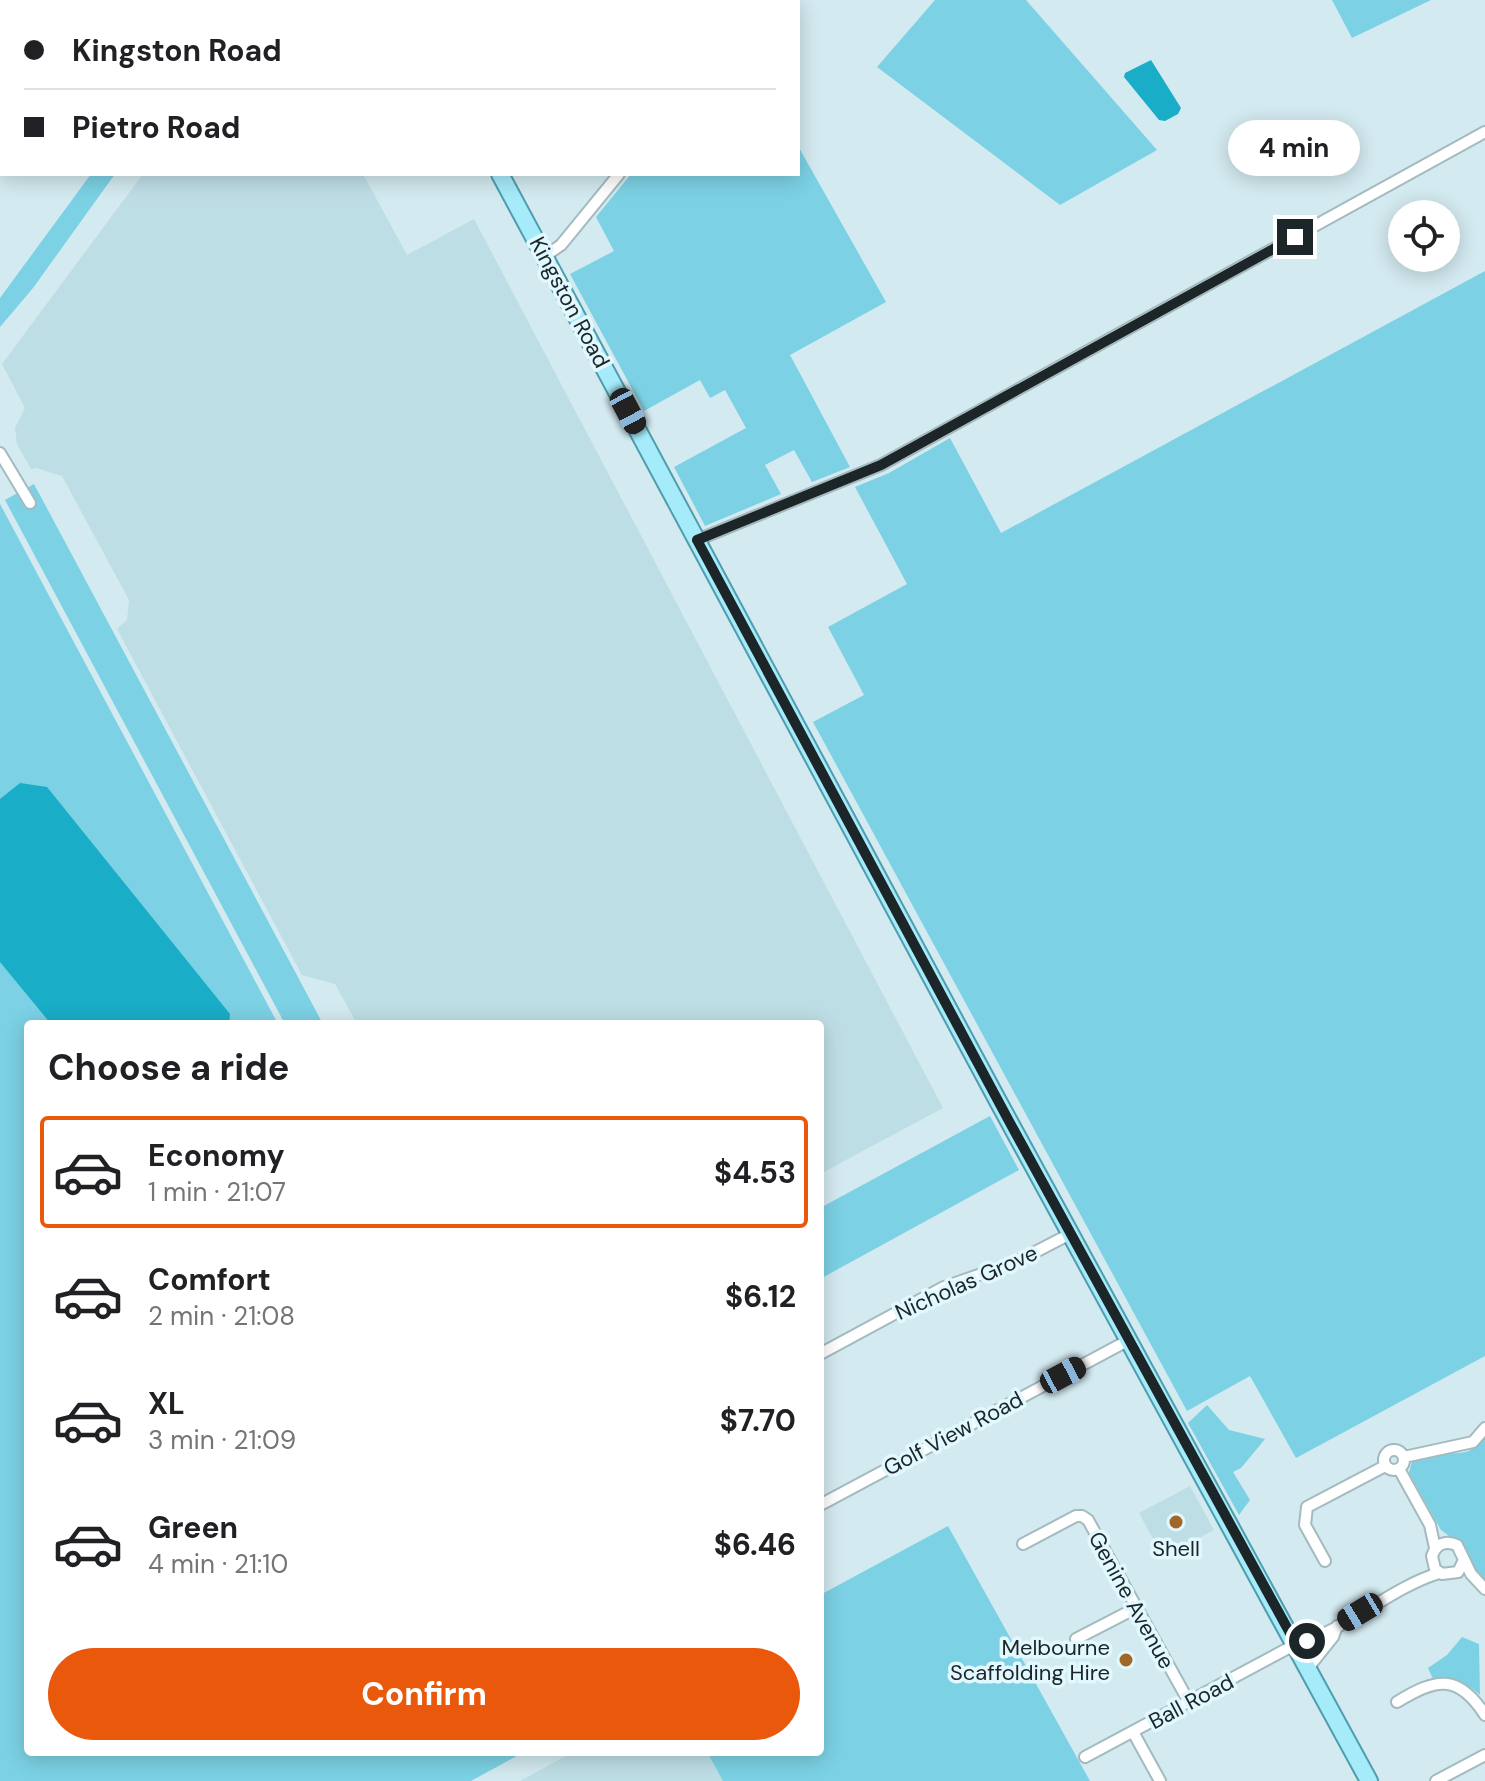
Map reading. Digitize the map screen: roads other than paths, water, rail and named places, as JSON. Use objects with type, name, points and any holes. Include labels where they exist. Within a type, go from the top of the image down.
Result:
[{"type":"main road","name":"Kingston Road","points":[[501,176],[1070,1234],[1369,1781]]},
{"type":"street","points":[[697,540],[881,465],[1485,132]]},
{"type":"street","points":[[545,256],[561,245],[617,176]]},
{"type":"street","points":[[0,453],[30,503]]},
{"type":"street","name":"Nicholas Grove","points":[[824,1352],[944,1287],[1016,1262],[1070,1234]]},
{"type":"street","name":"Golf View Road","points":[[824,1503],[1129,1340]]},
{"type":"street","points":[[1404,1457],[1473,1442],[1485,1428]]},
{"type":"street","points":[[1389,1451],[1398,1451],[1404,1457],[1399,1469],[1391,1470],[1385,1466],[1384,1459],[1389,1451]]},
{"type":"street","points":[[1325,1561],[1305,1525],[1307,1507],[1385,1466]]},
{"type":"street","points":[[1399,1469],[1441,1545]]},
{"type":"street","name":"Genine Avenue","points":[[1023,1544],[1073,1518],[1082,1516],[1090,1523],[1189,1702]]},
{"type":"street","points":[[1408,1584],[1431,1562],[1441,1545]]},
{"type":"street","points":[[1408,1584],[1439,1573],[1454,1574],[1485,1589],[1463,1562],[1459,1548],[1441,1545]]},
{"type":"street","points":[[1431,1562],[1439,1573]]},
{"type":"street","points":[[1454,1574],[1463,1562]]},
{"type":"street","name":"Ball Road","points":[[1085,1757],[1296,1644],[1316,1638],[1408,1584]]},
{"type":"street","points":[[1076,1639],[1136,1608]]},
{"type":"street","points":[[1309,1667],[1333,1637],[1337,1626]]},
{"type":"street","points":[[1397,1702],[1417,1689],[1434,1683],[1456,1686],[1474,1698],[1485,1715]]},
{"type":"street","points":[[1133,1732],[1160,1781]]},
{"type":"street","points":[[1436,1781],[1485,1755]]},
{"type":"place","name":"Shell","points":[[1176,1522]]},
{"type":"place","name":"Melbourne Scaffolding Hire","points":[[1126,1660]]}]
